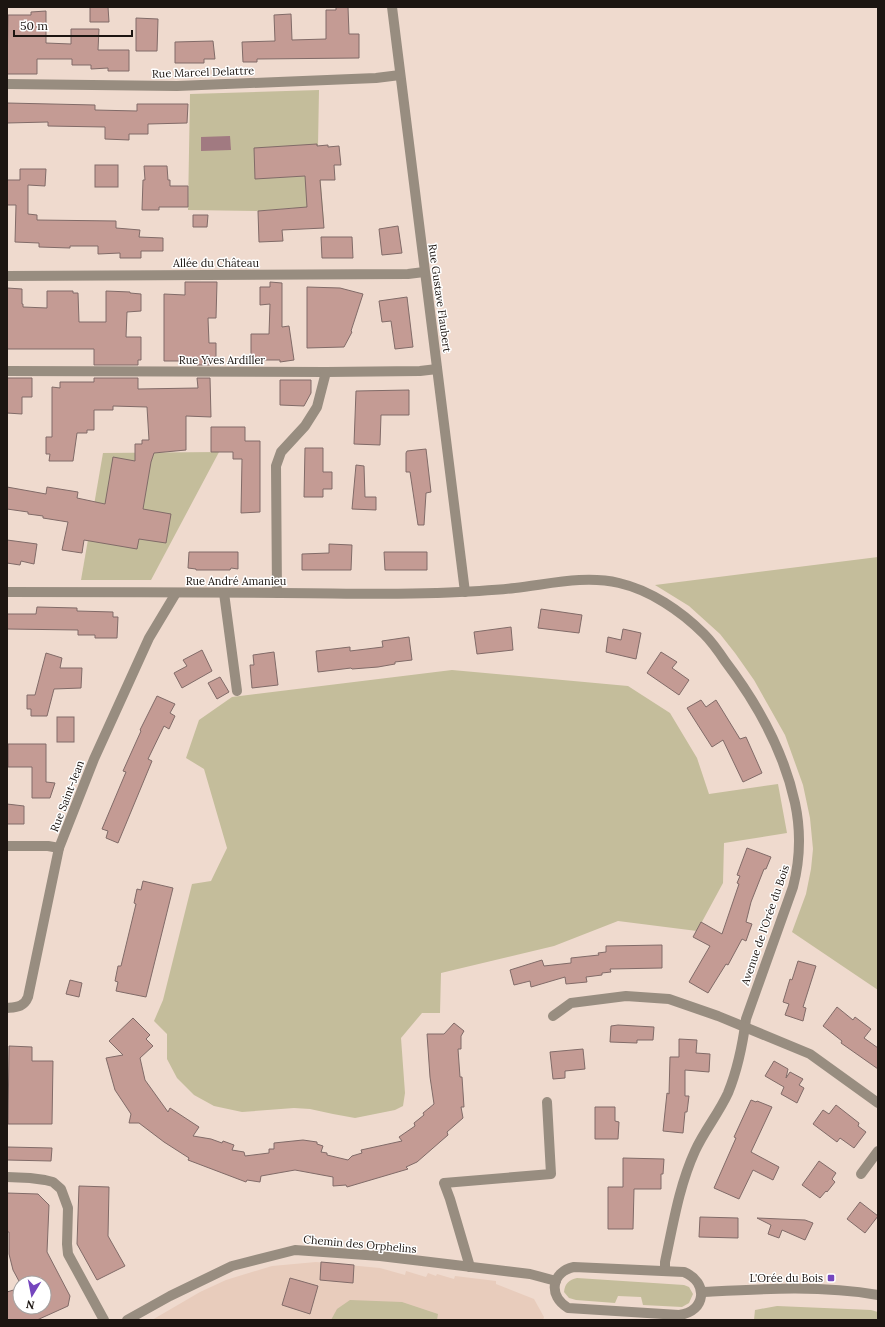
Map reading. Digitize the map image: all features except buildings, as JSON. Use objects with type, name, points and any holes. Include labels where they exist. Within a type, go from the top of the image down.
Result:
[{"type":"street","name":"Rue Gustave Flaubert","points":[[392,7],[465,592]]},
{"type":"street","name":"Rue Marcel Delattre","points":[[7,84],[177,86],[376,78],[400,75]]},
{"type":"street","name":"Allée du Château","points":[[7,276],[408,274],[424,272]]},
{"type":"street","name":"Rue Yves Ardiller","points":[[7,371],[326,372],[420,371],[437,369]]},
{"type":"street","points":[[277,593],[276,466],[281,452],[304,426],[316,407],[326,372]]},
{"type":"street","name":"Avenue de l'Orée du Bois","points":[[465,592],[600,579],[622,584],[655,597],[680,612],[705,635],[739,679],[762,717],[778,750],[790,783],[796,805],[799,846],[798,868],[793,887],[746,1019],[741,1047],[728,1092],[695,1150],[686,1173],[677,1205],[664,1271]]},
{"type":"street","name":"Rue André Amanieu","points":[[7,592],[434,594],[465,592]]},
{"type":"street","name":"Rue Saint-Jean","points":[[7,1008],[17,1007],[26,1002],[58,852],[94,759],[149,638],[176,593]]},
{"type":"street","points":[[224,593],[238,691]]},
{"type":"street","points":[[7,846],[48,846],[58,852]]},
{"type":"street","points":[[553,1016],[571,1003],[626,996],[669,999],[745,1027],[810,1054],[878,1104]]},
{"type":"street","points":[[470,1267],[444,1183],[551,1174],[547,1102]]},
{"type":"street","points":[[861,1174],[878,1151]]},
{"type":"street","points":[[7,1177],[45,1180],[53,1182],[60,1189],[68,1208],[68,1254],[104,1320]]},
{"type":"street","name":"Chemin des Orphelins","points":[[127,1320],[170,1296],[232,1266],[295,1250],[380,1256],[530,1274],[556,1281]]},
{"type":"street","points":[[696,1308],[691,1312],[679,1315],[568,1308],[557,1299],[555,1292],[556,1281],[562,1272],[574,1267],[684,1272],[690,1275],[699,1284],[701,1292],[696,1308],[696,1320]]},
{"type":"street","points":[[701,1292],[823,1289],[878,1294]]},
{"type":"shaded area","points":[[319,90],[318,146],[324,223],[295,224],[293,208],[258,211],[188,210],[190,94]]},
{"type":"shaded area","points":[[230,136],[231,150],[201,151],[201,137]]},
{"type":"shaded area","points":[[219,452],[151,580],[81,580],[103,453]]},
{"type":"shaded area","points":[[878,557],[878,990],[792,932],[806,894],[813,849],[810,818],[803,785],[785,735],[754,680],[720,634],[689,606],[655,585]]},
{"type":"shaded area","points":[[452,670],[628,686],[670,713],[697,758],[709,794],[778,784],[787,833],[724,843],[723,883],[697,931],[618,921],[554,946],[441,973],[440,1013],[422,1013],[401,1038],[405,1093],[403,1106],[395,1110],[355,1118],[310,1109],[294,1108],[242,1112],[214,1106],[194,1095],[177,1078],[167,1059],[167,1034],[154,1021],[163,1000],[192,884],[211,881],[227,848],[204,769],[186,758],[199,720],[232,697]]},
{"type":"shaded area","points":[[316,1262],[380,1268],[405,1275],[406,1271],[426,1277],[428,1273],[454,1279],[455,1276],[496,1281],[496,1284],[534,1299],[544,1317],[543,1320],[152,1320],[200,1292],[226,1280],[272,1266]]},
{"type":"shaded area","points":[[577,1278],[684,1285],[689,1287],[693,1294],[689,1303],[682,1307],[643,1305],[641,1297],[618,1296],[615,1303],[576,1300],[569,1298],[564,1292],[565,1286],[568,1282]]},
{"type":"shaded area","points":[[350,1300],[402,1302],[438,1314],[437,1320],[331,1320],[337,1309]]},
{"type":"shaded area","points":[[777,1306],[871,1310],[878,1312],[878,1320],[754,1320],[755,1310]]},
{"type":"place","name":"L'Orée du Bois","points":[[831,1278]]}]
